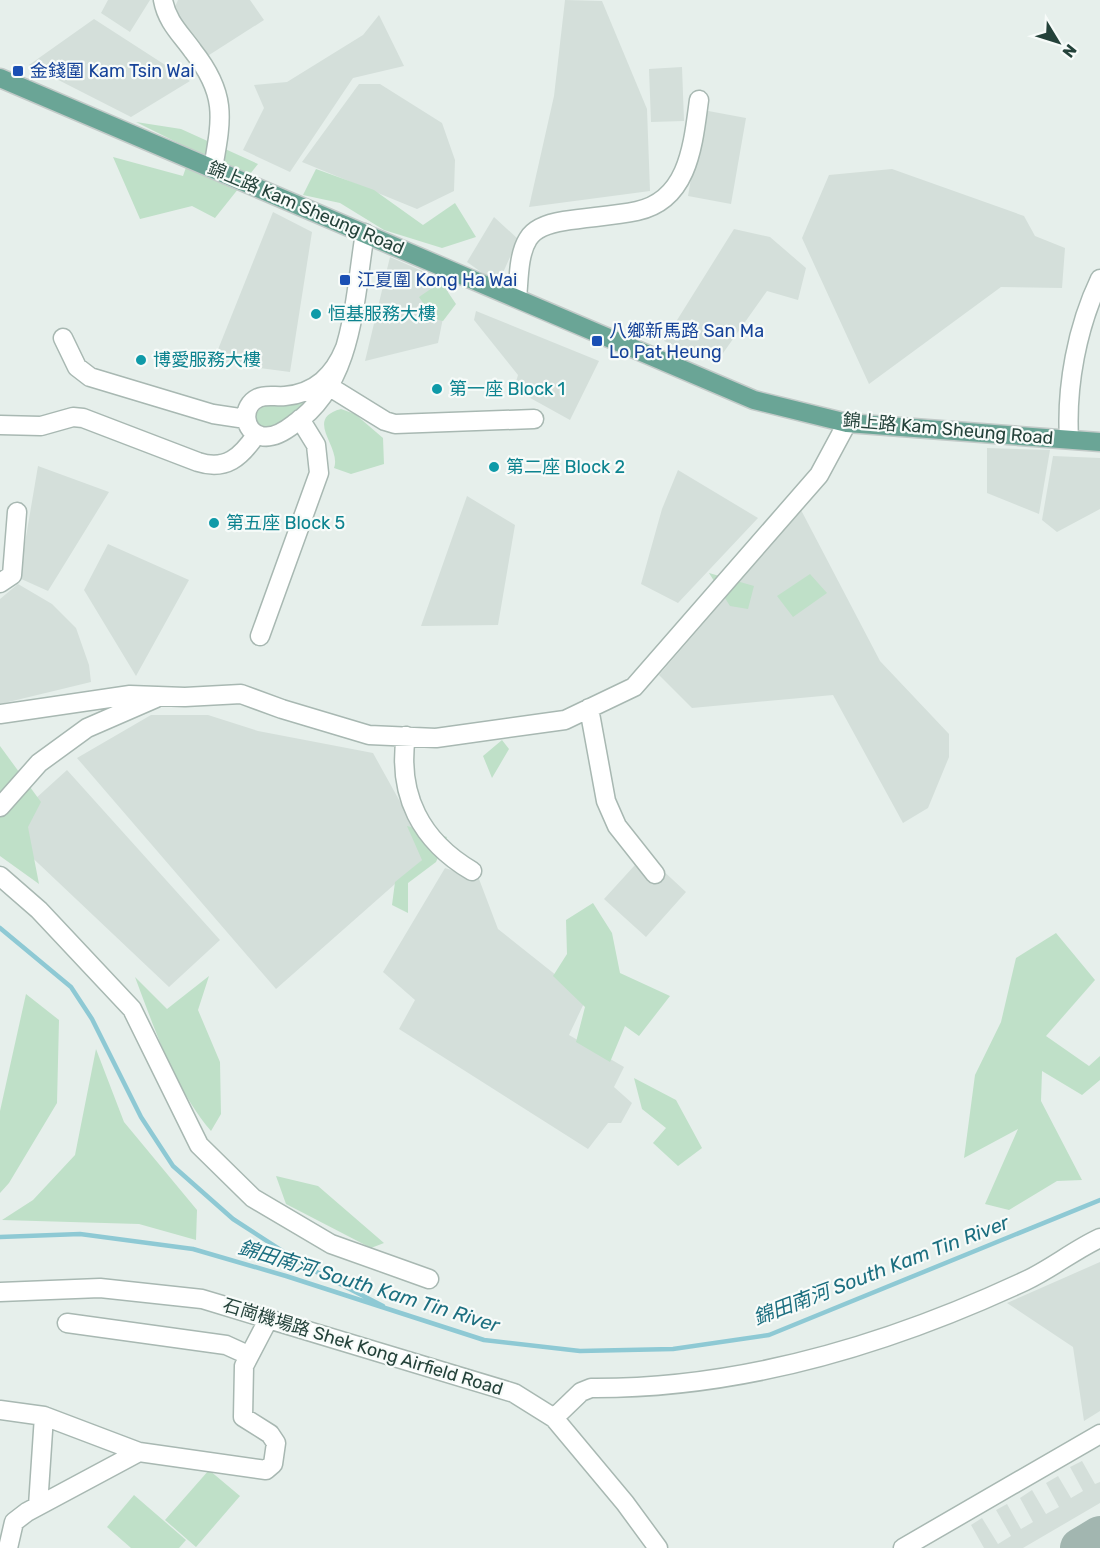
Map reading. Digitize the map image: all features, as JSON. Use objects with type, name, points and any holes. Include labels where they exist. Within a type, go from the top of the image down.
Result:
[{"type":"main road","name":"錦上路 Kam Sheung Road","points":[[0,78],[754,400],[847,423],[1100,442]]},
{"type":"street","points":[[163,0],[172,25],[194,51],[216,90],[222,111],[213,168]]},
{"type":"street","points":[[517,298],[524,248],[529,238],[540,228],[566,221],[637,211],[653,205],[671,193],[680,182],[692,151],[699,100]]},
{"type":"street","points":[[63,338],[77,367],[90,377],[213,414],[274,436],[300,419],[330,387],[345,348],[365,234]]},
{"type":"street","points":[[1069,439],[1069,389],[1090,300],[1100,279]]},
{"type":"street","points":[[0,425],[41,426],[73,417],[83,418],[214,466],[236,459],[251,427],[247,410],[252,402],[260,397],[297,394],[325,380],[337,366],[345,348]]},
{"type":"street","points":[[330,387],[385,421],[395,424],[534,419]]},
{"type":"street","points":[[260,636],[319,473],[316,445],[300,419]]},
{"type":"street","points":[[0,714],[130,694],[160,696],[241,694],[369,735],[436,738],[565,720],[634,687],[819,476],[847,423]]},
{"type":"street","points":[[0,583],[12,575],[17,512]]},
{"type":"street","points":[[0,807],[39,763],[87,728],[160,696]]},
{"type":"street","points":[[589,708],[606,801],[617,826],[655,874]]},
{"type":"street","points":[[406,736],[402,763],[405,786],[423,827],[438,848],[472,871]]},
{"type":"street","points":[[0,876],[39,910],[132,1009],[199,1145],[253,1198],[331,1244],[429,1279]]},
{"type":"street","points":[[554,1418],[581,1392],[591,1388],[685,1384],[788,1366],[929,1323],[1028,1280],[1100,1238]]},
{"type":"street","name":"石崗機場路 Shek Kong Airfield Road","points":[[0,1292],[100,1288],[202,1299],[514,1393],[554,1418],[626,1503],[658,1548]]},
{"type":"street","points":[[0,1410],[44,1416],[139,1452],[266,1470],[273,1464],[276,1443],[270,1434],[243,1417],[244,1366],[268,1320]]},
{"type":"street","points":[[67,1323],[226,1345],[248,1355]]},
{"type":"street","points":[[38,1506],[44,1416]]},
{"type":"street","points":[[903,1548],[1100,1434]]},
{"type":"street","points":[[8,1548],[7,1522],[139,1452]]},
{"type":"shaded area","points":[[108,0],[150,0],[130,32],[101,13]]},
{"type":"shaded area","points":[[178,0],[250,0],[264,20],[206,57],[173,11]]},
{"type":"shaded area","points":[[565,0],[602,1],[647,109],[650,191],[529,207],[554,96]]},
{"type":"shaded area","points":[[379,15],[404,66],[353,78],[290,172],[243,150],[264,108],[254,85],[287,82],[363,35]]},
{"type":"shaded area","points":[[94,19],[190,81],[131,117],[29,65]]},
{"type":"shaded area","points":[[682,67],[684,121],[651,122],[649,69]]},
{"type":"shaded area","points":[[359,84],[380,84],[442,123],[455,160],[454,191],[417,209],[302,162]]},
{"type":"shaded area","points":[[703,110],[746,118],[731,204],[688,196]]},
{"type":"shaded area","points":[[892,169],[1024,216],[1035,236],[1065,248],[1062,288],[1001,287],[869,384],[802,238],[829,175]]},
{"type":"shaded area","points":[[273,212],[312,232],[290,372],[213,362]]},
{"type":"shaded area","points":[[494,217],[518,239],[498,284],[467,262]]},
{"type":"shaded area","points":[[734,229],[770,237],[806,268],[798,300],[767,291],[716,363],[664,341]]},
{"type":"shaded area","points":[[390,257],[450,283],[438,343],[365,361]]},
{"type":"shaded area","points":[[476,311],[599,361],[570,420],[514,389],[518,375],[474,320]]},
{"type":"shaded area","points":[[987,448],[1050,450],[1039,514],[987,493]]},
{"type":"shaded area","points":[[1053,456],[1100,458],[1100,509],[1057,532],[1042,520]]},
{"type":"shaded area","points":[[38,466],[109,492],[48,591],[19,578]]},
{"type":"shaded area","points":[[678,470],[758,518],[678,603],[641,584],[662,509]]},
{"type":"shaded area","points":[[467,496],[515,525],[498,625],[421,626]]},
{"type":"shaded area","points":[[801,510],[880,661],[949,734],[949,757],[928,808],[903,823],[833,695],[692,708],[659,675]]},
{"type":"shaded area","points":[[108,544],[189,580],[136,676],[84,590]]},
{"type":"shaded area","points":[[18,584],[52,604],[76,628],[89,665],[91,682],[0,704],[0,599]]},
{"type":"shaded area","points":[[151,715],[208,715],[258,731],[373,753],[429,854],[276,989],[77,758]]},
{"type":"shaded area","points":[[67,770],[220,940],[169,987],[2,829]]},
{"type":"shaded area","points":[[645,854],[686,892],[646,937],[604,899]]},
{"type":"shaded area","points":[[445,868],[479,879],[498,929],[586,999],[569,1035],[624,1067],[614,1087],[632,1103],[621,1123],[608,1123],[588,1149],[399,1029],[415,1000],[383,972]]},
{"type":"shaded area","points":[[1100,1262],[1100,1411],[1084,1421],[1073,1347],[1007,1303]]},
{"type":"shaded area","points":[[1082,1461],[1095,1484],[1100,1482],[1100,1503],[1023,1548],[984,1548],[971,1525],[982,1518],[998,1544],[1011,1536],[996,1510],[1007,1504],[1021,1529],[1033,1522],[1020,1498],[1032,1490],[1046,1514],[1059,1507],[1046,1483],[1058,1476],[1071,1498],[1083,1491],[1070,1467]]},
{"type":"green space","points":[[136,122],[181,129],[258,164],[215,218],[192,206],[140,219],[113,157],[183,176],[192,150]]},
{"type":"green space","points":[[316,169],[374,190],[423,225],[455,203],[476,237],[442,248],[384,230],[340,203],[303,195]]},
{"type":"green space","points":[[441,282],[456,304],[443,321],[434,319],[419,297]]},
{"type":"green space","points":[[310,398],[278,425],[263,427],[257,423],[256,413],[263,406],[289,405]]},
{"type":"green space","points":[[341,409],[355,414],[383,438],[384,464],[351,474],[334,468],[333,451],[324,427],[325,419]]},
{"type":"green space","points":[[709,573],[754,586],[748,609],[730,606]]},
{"type":"green space","points":[[810,574],[827,593],[793,617],[777,596]]},
{"type":"green space","points":[[502,740],[509,749],[492,778],[483,756]]},
{"type":"green space","points":[[0,746],[41,802],[28,827],[39,884],[0,856]]},
{"type":"green space","points":[[407,826],[447,837],[436,862],[408,883],[408,913],[392,905],[395,882],[422,860]]},
{"type":"green space","points":[[593,903],[612,933],[620,973],[670,996],[639,1036],[625,1026],[610,1062],[576,1042],[585,1007],[553,976],[567,954],[566,920]]},
{"type":"green space","points":[[1056,933],[1095,980],[1046,1036],[1089,1066],[1100,1056],[1100,1080],[1082,1095],[1042,1071],[1041,1101],[1082,1180],[1057,1181],[1009,1210],[985,1204],[1018,1129],[964,1158],[975,1075],[1001,1022],[1016,958]]},
{"type":"green space","points":[[209,976],[198,1010],[220,1062],[221,1114],[211,1131],[186,1096],[176,1077],[135,977],[167,1009]]},
{"type":"green space","points":[[26,994],[59,1020],[57,1103],[9,1183],[0,1193],[0,1111]]},
{"type":"green space","points":[[96,1049],[124,1122],[197,1210],[196,1240],[139,1224],[2,1220],[33,1200],[75,1155]]},
{"type":"green space","points":[[634,1078],[676,1100],[702,1148],[678,1166],[653,1143],[666,1128],[642,1109]]},
{"type":"green space","points":[[276,1176],[318,1186],[384,1243],[371,1248],[286,1204]]},
{"type":"green space","points":[[209,1470],[240,1496],[196,1547],[165,1520]]},
{"type":"green space","points":[[134,1495],[186,1540],[179,1548],[131,1548],[107,1527]]},
{"type":"waterway","points":[[0,928],[71,987],[92,1019],[141,1117],[173,1166],[233,1219],[307,1267],[383,1306]]},
{"type":"waterway","name":"錦田南河 South Kam Tin River","points":[[0,1237],[80,1234],[193,1249],[286,1276],[484,1340],[580,1351],[673,1349],[769,1335],[1100,1200]]},
{"type":"taxiway","points":[[1080,1548],[1100,1536]]},
{"type":"place","name":"金錢圍 Kam Tsin Wai","points":[[18,71]]},
{"type":"place","name":"江夏圍 Kong Ha Wai","points":[[345,280]]},
{"type":"place","name":"恒基服務大樓","points":[[316,314]]},
{"type":"place","name":"八鄉新馬路 San Ma Lo Pat Heung","points":[[597,341]]},
{"type":"place","name":"博愛服務大樓","points":[[141,360]]},
{"type":"place","name":"第一座 Block 1","points":[[437,389]]},
{"type":"place","name":"第二座 Block 2","points":[[494,467]]},
{"type":"place","name":"第五座 Block 5","points":[[214,523]]}]
